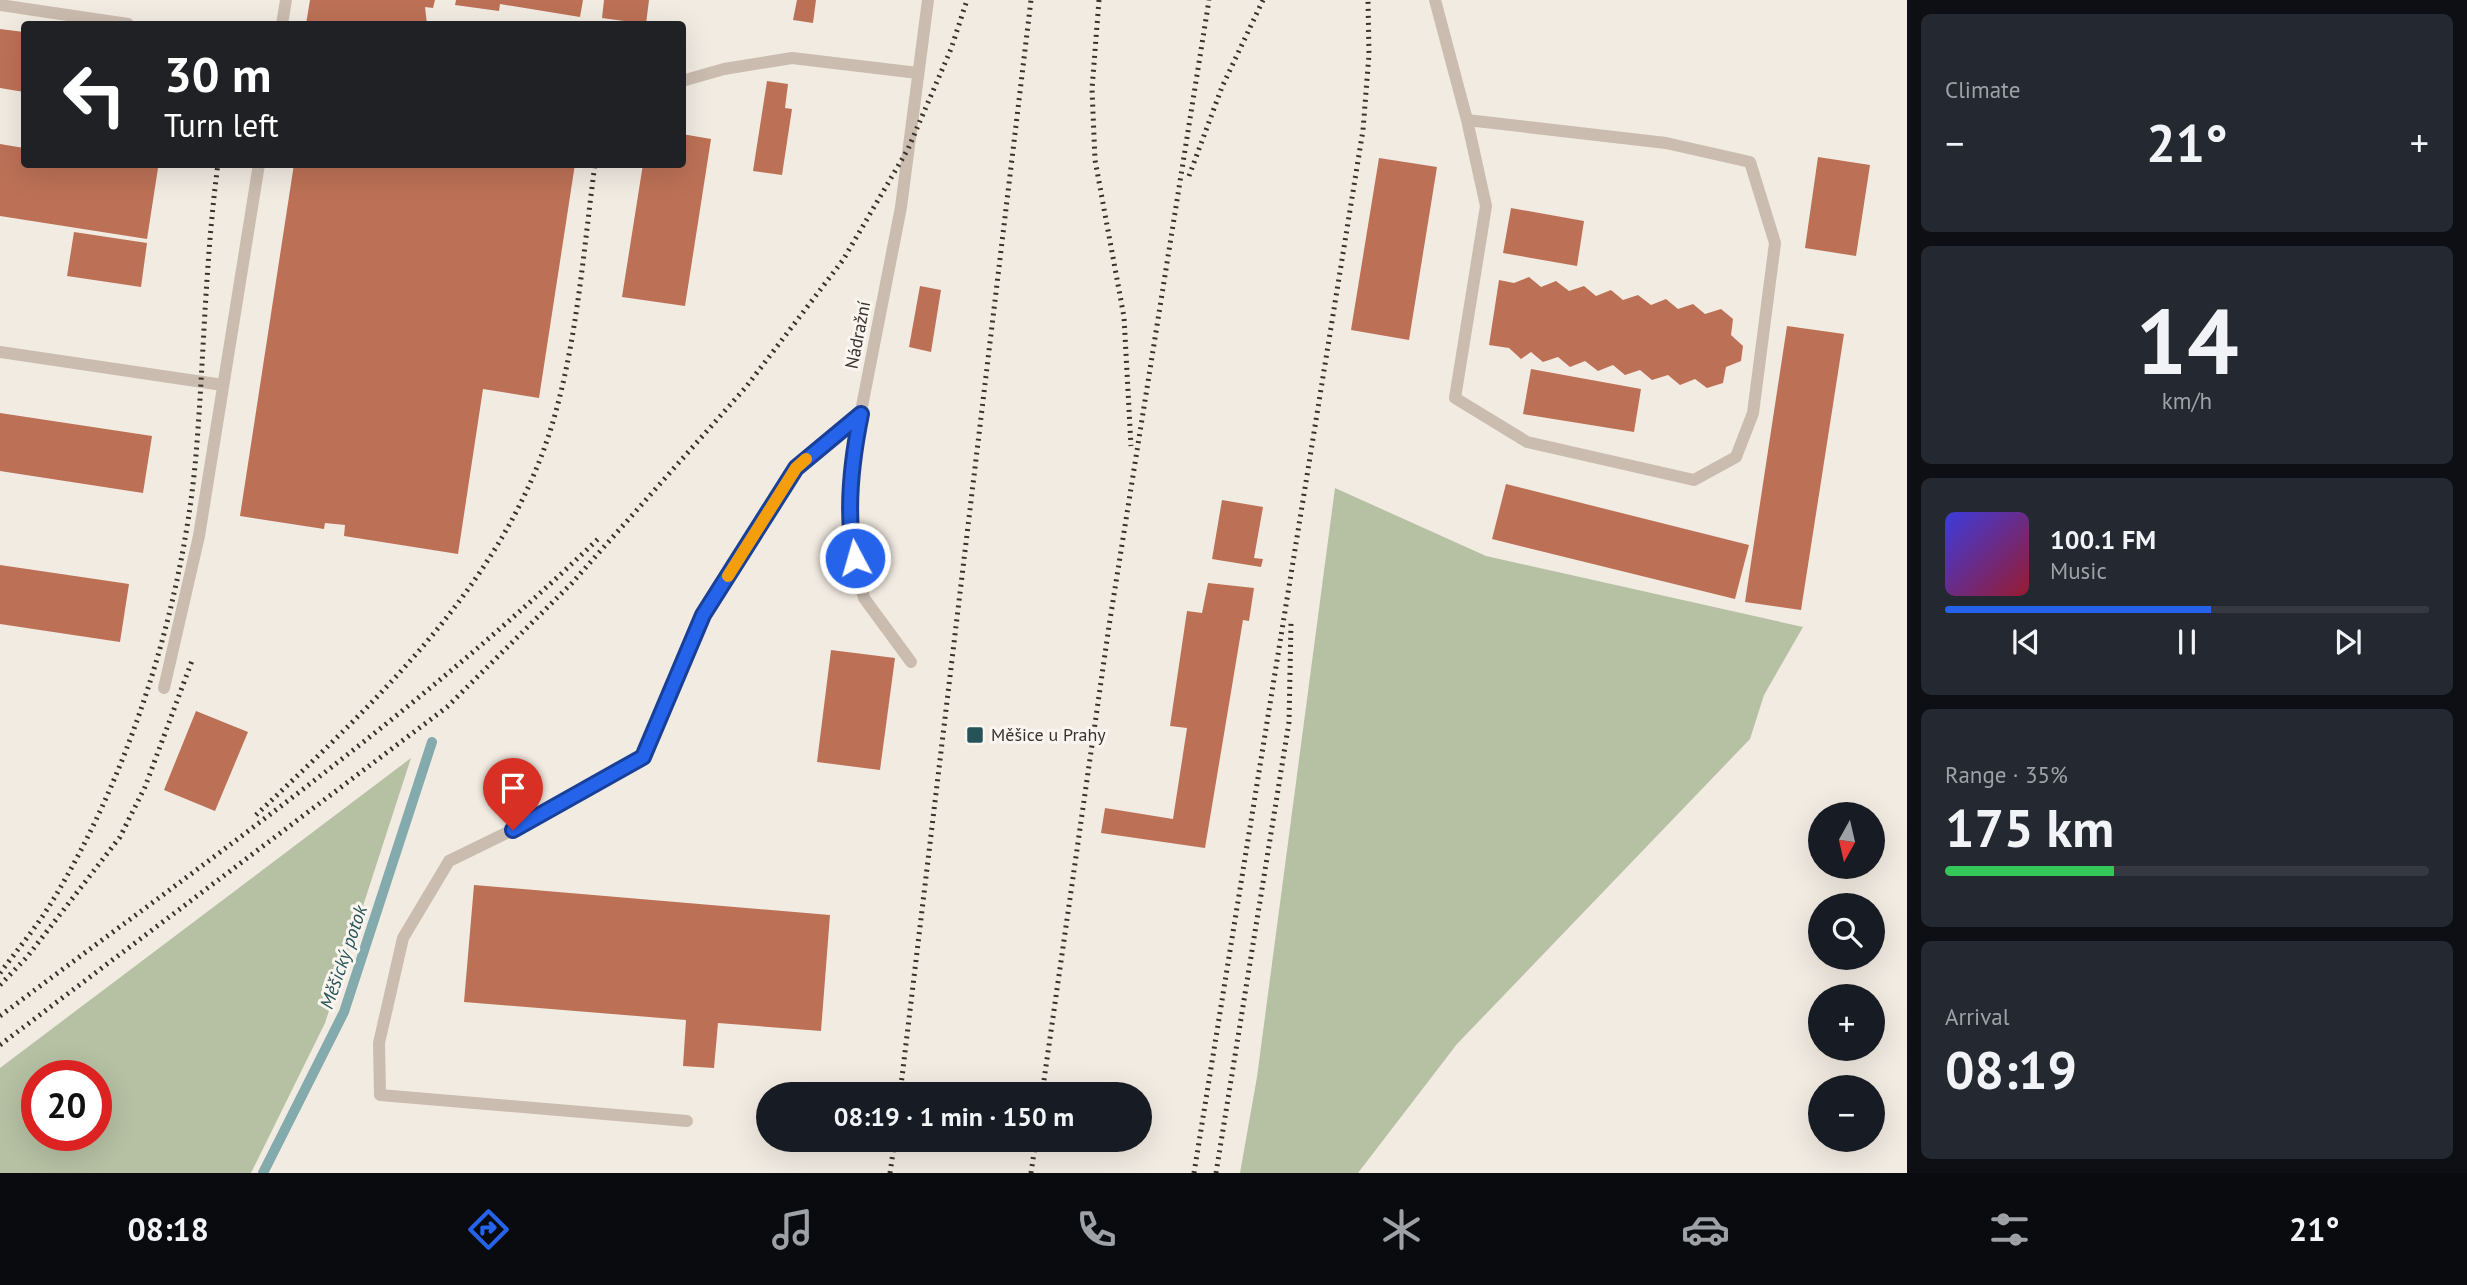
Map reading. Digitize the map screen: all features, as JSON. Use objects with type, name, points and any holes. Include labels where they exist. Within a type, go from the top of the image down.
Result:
[{"type":"lane","points":[[282,21],[286,0]]},
{"type":"lane","name":"Nádražní","points":[[911,662],[864,598],[850,538],[855,442],[901,208],[928,0]]},
{"type":"lane","points":[[1435,0],[1467,120],[1486,206],[1455,398],[1527,442],[1694,480],[1736,457],[1753,412],[1775,243],[1749,162],[1666,143],[1467,120]]},
{"type":"lane","points":[[0,5],[108,21]]},
{"type":"lane","points":[[686,80],[724,69],[792,58],[918,73]]},
{"type":"lane","points":[[164,688],[199,536],[258,168]]},
{"type":"lane","points":[[0,352],[223,385]]},
{"type":"lane","points":[[687,1121],[380,1095],[379,1043],[403,938],[449,861],[535,819],[643,757],[703,615],[796,468],[861,414]]},
{"type":"green space","points":[[1335,488],[1486,556],[1803,627],[1764,695],[1750,739],[1457,1044],[1358,1173],[1240,1173],[1257,1077]]},
{"type":"green space","points":[[411,758],[325,1023],[251,1173],[0,1173],[0,1068]]},
{"type":"building","points":[[310,0],[435,0],[433,8],[425,7],[427,21],[306,21]]},
{"type":"building","points":[[456,0],[583,0],[580,17],[500,4],[499,11],[455,5]]},
{"type":"building","points":[[604,0],[649,0],[646,21],[602,18]]},
{"type":"building","points":[[797,0],[816,0],[813,23],[793,20]]},
{"type":"building","points":[[0,29],[21,32],[21,92],[0,88]]},
{"type":"building","points":[[767,81],[788,84],[785,108],[792,109],[782,175],[753,171]]},
{"type":"building","points":[[686,135],[711,139],[685,306],[622,297],[642,168],[686,168]]},
{"type":"building","points":[[0,144],[21,148],[21,168],[158,168],[147,239],[0,216]]},
{"type":"building","points":[[1818,157],[1870,165],[1856,256],[1805,248]]},
{"type":"building","points":[[1379,158],[1437,167],[1409,340],[1351,330]]},
{"type":"building","points":[[293,168],[574,168],[539,398],[483,389],[458,554],[344,536],[345,525],[325,523],[324,529],[240,516]]},
{"type":"building","points":[[1511,208],[1584,221],[1577,266],[1503,253]]},
{"type":"building","points":[[74,232],[147,243],[141,287],[67,276]]},
{"type":"building","points":[[1529,277],[1541,287],[1556,281],[1569,291],[1584,286],[1596,296],[1611,290],[1623,300],[1638,295],[1651,305],[1666,299],[1678,309],[1693,304],[1705,314],[1721,309],[1733,319],[1731,335],[1743,346],[1741,361],[1726,367],[1723,383],[1707,388],[1695,379],[1680,385],[1668,375],[1652,380],[1640,370],[1625,375],[1613,365],[1598,371],[1585,361],[1570,367],[1558,357],[1543,362],[1531,352],[1521,359],[1509,348],[1489,345],[1499,280],[1514,283]]},
{"type":"building","points":[[920,286],[941,290],[931,352],[909,347]]},
{"type":"building","points":[[1787,326],[1844,334],[1801,610],[1745,602]]},
{"type":"building","points":[[1531,369],[1641,389],[1634,432],[1523,414]]},
{"type":"building","points":[[0,413],[152,436],[143,493],[0,471]]},
{"type":"building","points":[[1506,484],[1749,545],[1735,599],[1492,539]]},
{"type":"building","points":[[1222,500],[1263,507],[1254,558],[1263,559],[1261,567],[1212,559]]},
{"type":"building","points":[[0,565],[129,584],[120,642],[0,624]]},
{"type":"building","points":[[1208,583],[1254,588],[1249,621],[1243,620],[1205,848],[1101,833],[1105,808],[1173,819],[1187,728],[1170,726],[1187,611],[1202,613]]},
{"type":"building","points":[[831,650],[895,658],[880,770],[817,762]]},
{"type":"building","points":[[196,711],[248,732],[215,811],[164,790]]},
{"type":"building","points":[[474,885],[830,915],[821,1031],[718,1023],[714,1068],[683,1066],[686,1020],[464,1002]]},
{"type":"waterway","name":"Měšický potok","points":[[263,1173],[344,1012],[432,742]]},
{"type":"railway","points":[[0,1045],[447,707],[572,583],[746,387],[843,260],[908,149],[951,49],[967,0]]},
{"type":"railway","points":[[901,1082],[1031,0]]},
{"type":"railway","points":[[1099,0],[1092,89],[1095,160],[1124,317],[1131,446]]},
{"type":"railway","points":[[1044,1082],[1109,626],[1209,0]]},
{"type":"railway","points":[[1189,176],[1222,87],[1263,0]]},
{"type":"railway","points":[[1194,1173],[1363,130],[1369,54],[1368,0]]},
{"type":"railway","points":[[0,973],[53,900],[81,850],[129,742],[166,628],[179,570],[196,455],[207,273],[218,168]]},
{"type":"railway","points":[[256,815],[392,681],[473,582],[507,528],[535,472],[564,381],[580,288],[595,168]]},
{"type":"railway","points":[[0,1016],[230,845],[382,727],[456,667],[598,539]]},
{"type":"railway","points":[[1216,1173],[1289,722],[1291,622]]},
{"type":"railway","points":[[0,985],[27,957],[120,837],[145,787],[193,658]]},
{"type":"railway","points":[[890,1173],[893,1152]]},
{"type":"railway","points":[[1031,1173],[1034,1152]]},
{"type":"slow traffic","points":[[728,576],[796,468],[806,459]]},
{"type":"place","name":"Měšice u Prahy","points":[[975,735]]},
{"type":"route","points":[[513,830],[643,757],[703,615],[796,468],[861,414],[855,442],[850,538],[855,558]]}]
